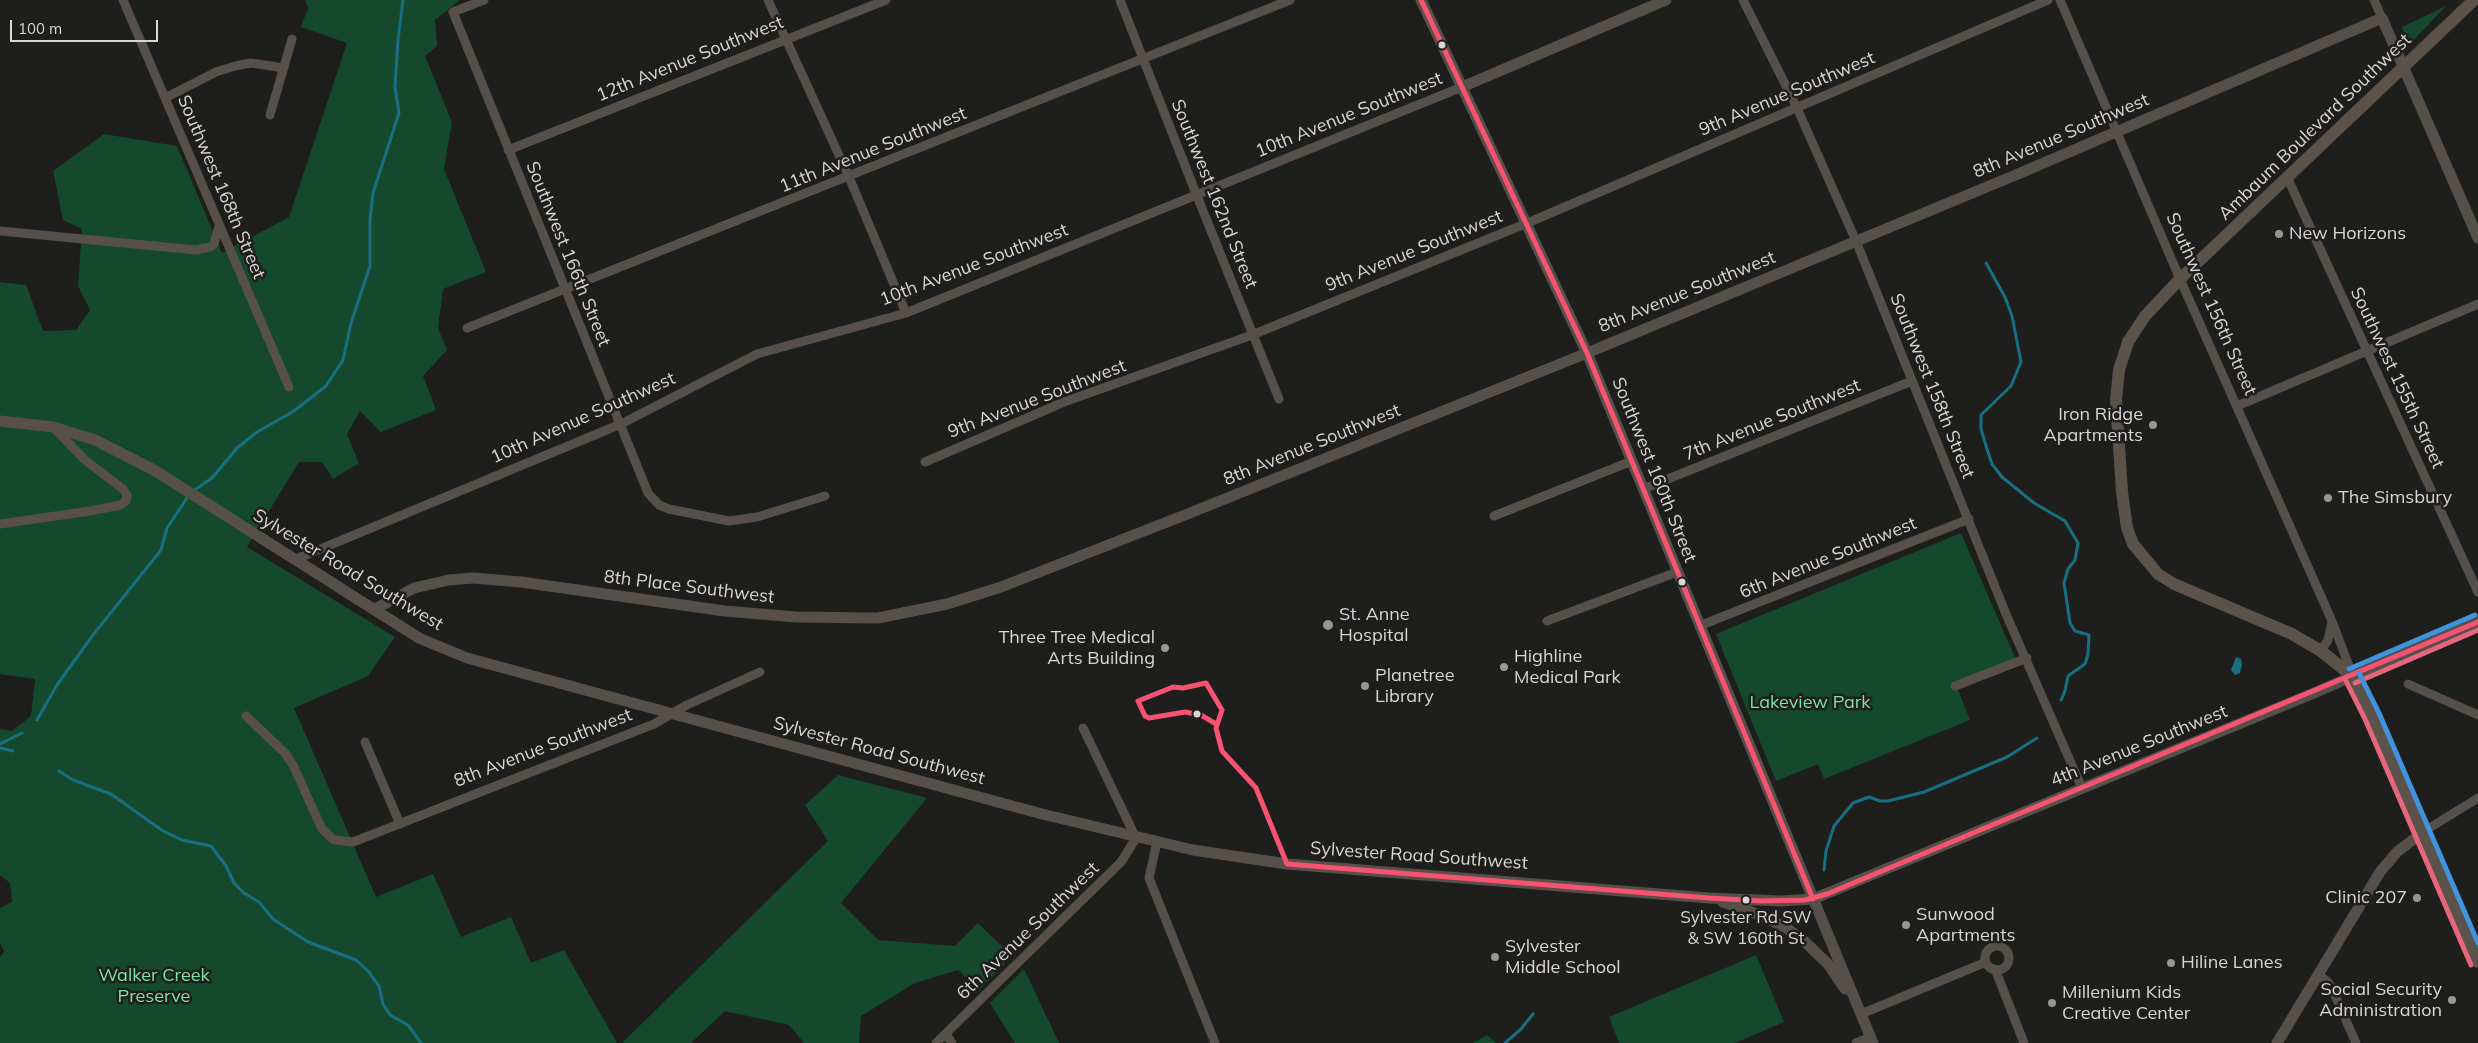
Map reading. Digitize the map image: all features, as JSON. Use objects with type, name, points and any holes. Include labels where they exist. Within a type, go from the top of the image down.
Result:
[{"type":"main road","name":"Ambaum Boulevard Southwest","points":[[2352,676],[2321,651],[2292,634],[2174,584],[2158,574],[2133,544],[2126,528],[2122,492],[2116,400],[2119,370],[2128,342],[2145,316],[2180,279],[2474,0]]},
{"type":"main road","points":[[2352,676],[2372,716],[2475,946],[2478,962]]},
{"type":"street","name":"Southwest 168th Street","points":[[123,0],[289,387]]},
{"type":"street","name":"Southwest 166th Street","points":[[484,0],[453,12],[648,493],[659,505],[680,512],[729,521],[742,520],[825,496]]},
{"type":"street","points":[[768,0],[849,177],[906,313]]},
{"type":"street","name":"12th Avenue Southwest","points":[[508,150],[886,0]]},
{"type":"street","name":"Southwest 162nd Street","points":[[1120,0],[1196,196],[1279,398]]},
{"type":"street","name":"11th Avenue Southwest","points":[[467,328],[1290,0]]},
{"type":"street","name":"Southwest 160th Street","points":[[1422,0],[1525,224],[1587,352],[1872,1040]]},
{"type":"street","name":"10th Avenue Southwest","points":[[294,560],[621,424],[757,354],[906,313],[1462,87],[1666,0]]},
{"type":"street","name":"Southwest 158th Street","points":[[1743,0],[1796,108],[1856,241],[2006,614],[2027,658],[2082,788]]},
{"type":"street","name":"9th Avenue Southwest","points":[[925,462],[1057,405],[1252,335],[1525,224],[2048,0]]},
{"type":"street","name":"Southwest 156th Street","points":[[2060,0],[2118,131],[2180,279],[2332,621],[2352,676]]},
{"type":"street","points":[[2374,0],[2478,238]]},
{"type":"street","name":"8th Avenue Southwest","points":[[1001,587],[1587,352],[2118,131],[2382,18]]},
{"type":"street","points":[[270,115],[292,39]]},
{"type":"street","points":[[165,98],[216,72],[235,66],[251,63],[284,68]]},
{"type":"street","name":"Southwest 155th Street","points":[[2287,177],[2478,592]]},
{"type":"street","points":[[0,231],[196,250],[210,247],[214,244],[219,226]]},
{"type":"street","points":[[2237,406],[2478,304]]},
{"type":"street","name":"7th Avenue Southwest","points":[[1643,490],[1912,381]]},
{"type":"street","name":"Sylvester Road Southwest","points":[[0,421],[53,427],[95,440],[154,470],[419,638],[467,658],[671,715],[1136,838],[1193,850],[1288,864],[1709,898],[1781,901],[1813,899]]},
{"type":"street","points":[[0,524],[90,511],[120,505],[126,501],[127,495],[123,489],[85,460],[53,427]]},
{"type":"street","points":[[1494,516],[1632,461]]},
{"type":"street","name":"6th Avenue Southwest","points":[[1699,626],[1969,519]]},
{"type":"street","points":[[1547,622],[1677,572]]},
{"type":"street","name":"8th Place Southwest","points":[[375,609],[414,588],[449,580],[473,578],[521,582],[725,611],[796,618],[854,619],[908,614],[1001,587]]},
{"type":"street","points":[[2321,651],[2328,640],[2332,621]]},
{"type":"street","name":"4th Avenue Southwest","points":[[1813,899],[2478,622]]},
{"type":"street","points":[[1955,686],[2027,658]]},
{"type":"street","name":"8th Avenue Southwest","points":[[246,716],[285,752],[294,765],[322,829],[334,840],[353,842],[671,715],[687,705],[760,672]]},
{"type":"street","points":[[2408,684],[2478,715]]},
{"type":"street","points":[[1083,728],[1136,838]]},
{"type":"street","points":[[365,742],[400,824]]},
{"type":"street","points":[[2277,1043],[2380,872],[2397,852],[2423,832],[2478,798]]},
{"type":"street","name":"6th Avenue Southwest","points":[[936,1043],[1121,862],[1136,838]]},
{"type":"street","points":[[1157,842],[1149,878],[1215,1043]]},
{"type":"street","points":[[1709,898],[1760,915],[1785,927],[1804,941],[1828,964],[1860,1011],[1986,962]]},
{"type":"street","points":[[1986,962],[1987,951],[1994,946],[2002,948],[2007,953],[2008,962],[2003,968],[1995,969]]},
{"type":"street","points":[[1986,962],[1995,969],[2024,1043]]},
{"type":"street","points":[[2318,975],[2328,982],[2356,1043]]},
{"type":"street","points":[[946,1034],[952,1043]]},
{"type":"street","points":[[1856,1043],[1872,1040]]},
{"type":"green space","name":"Walker Creek Preserve","points":[[305,0],[460,0],[435,20],[437,46],[425,56],[452,122],[444,169],[486,272],[443,289],[438,328],[447,350],[423,376],[436,410],[381,432],[360,411],[347,434],[359,463],[333,479],[322,462],[299,462],[247,547],[395,637],[368,676],[294,708],[376,897],[433,874],[461,937],[511,917],[531,963],[564,950],[617,1043],[0,1043],[0,957],[4,952],[0,942],[0,908],[12,902],[10,883],[0,875],[0,729],[12,731],[31,716],[35,679],[0,674],[0,282],[26,285],[43,331],[76,330],[90,310],[78,286],[82,229],[63,220],[53,171],[104,134],[177,146],[222,253],[289,217],[347,43],[301,27],[308,8]]},
{"type":"green space","points":[[2446,6],[2409,45],[2402,27]]},
{"type":"green space","name":"Lakeview Park","points":[[1961,533],[2016,660],[1956,685],[1970,720],[1824,779],[1818,764],[1776,781],[1716,634]]},
{"type":"green space","points":[[838,775],[927,798],[841,903],[878,940],[955,946],[978,923],[1012,956],[979,990],[958,970],[915,983],[861,1016],[859,1043],[804,1043],[789,1025],[725,1011],[691,1043],[622,1043],[828,841],[805,805]]},
{"type":"green space","points":[[1756,955],[1784,1022],[1735,1043],[1619,1043],[1609,1017]]},
{"type":"green space","points":[[1024,969],[1059,1043],[1015,1043],[990,1003]]},
{"type":"green space","points":[[1487,1035],[1496,1043],[1473,1043]]},
{"type":"water","points":[[2236,657],[2241,659],[2242,664],[2240,673],[2235,675],[2231,670]]},
{"type":"waterway","points":[[193,491],[212,478],[237,448],[257,432],[294,411],[326,386],[343,360],[351,323],[370,266],[370,220],[373,193],[399,113],[395,87],[403,0]]},
{"type":"waterway","points":[[1986,263],[2005,297],[2012,316],[2021,362],[2011,386],[1981,415],[1981,429],[1987,449],[1992,464],[2002,477],[2034,503],[2065,521],[2078,543],[2075,560],[2068,569],[2064,583],[2070,623],[2075,631],[2089,635],[2088,654],[2085,664],[2068,676],[2061,700]]},
{"type":"waterway","points":[[37,720],[57,685],[93,635],[161,550],[167,528],[189,495]]},
{"type":"waterway","points":[[0,744],[22,733]]},
{"type":"waterway","points":[[1824,870],[1826,851],[1834,826],[1853,803],[1869,797],[1880,801],[1888,801],[1924,792],[2007,757],[2037,738]]},
{"type":"waterway","points":[[0,748],[13,751]]},
{"type":"waterway","points":[[59,771],[73,780],[111,794],[163,831],[182,840],[211,846],[226,866],[234,883],[244,893],[259,902],[273,919],[308,942],[356,960],[368,971],[379,986],[383,1004],[390,1015],[408,1025],[421,1043]]},
{"type":"waterway","points":[[1505,1043],[1521,1029],[1533,1014]]},
{"type":"transit line","points":[[1421,0],[1587,353],[1813,899]]},
{"type":"transit line","points":[[2349,669],[2475,615]]},
{"type":"transit line","points":[[1216,724],[1201,715],[1185,712],[1149,718],[1145,716],[1138,701],[1173,687],[1183,688],[1206,683],[1222,710],[1216,728],[1222,751],[1256,788],[1287,864],[1709,898],[1761,901],[1805,900],[1827,894],[2478,622]]},
{"type":"transit line","points":[[2355,683],[2478,630]]},
{"type":"transit line","points":[[2359,673],[2379,713],[2478,943]]},
{"type":"transit line","points":[[2345,679],[2365,719],[2471,965]]},
{"type":"place","name":"New Horizons","points":[[2279,234]]},
{"type":"place","name":"Iron Ridge Apartments","points":[[2153,425]]},
{"type":"place","name":"The Simsbury","points":[[2328,498]]},
{"type":"place","name":"St. Anne Hospital","points":[[1328,625]]},
{"type":"place","name":"Three Tree Medical Arts Building","points":[[1165,648]]},
{"type":"place","name":"Highline Medical Park","points":[[1504,667]]},
{"type":"place","name":"Planetree Library","points":[[1365,686]]},
{"type":"place","name":"Clinic 207","points":[[2417,898]]},
{"type":"place","name":"Sylvester Rd SW & SW 160th St","points":[[1746,900]]},
{"type":"place","name":"Sunwood Apartments","points":[[1906,925]]},
{"type":"place","name":"Sylvester Middle School","points":[[1495,957]]},
{"type":"place","name":"Hiline Lanes","points":[[2171,963]]},
{"type":"place","name":"Social Security Administration","points":[[2452,1000]]},
{"type":"place","name":"Millenium Kids Creative Center","points":[[2052,1003]]}]
